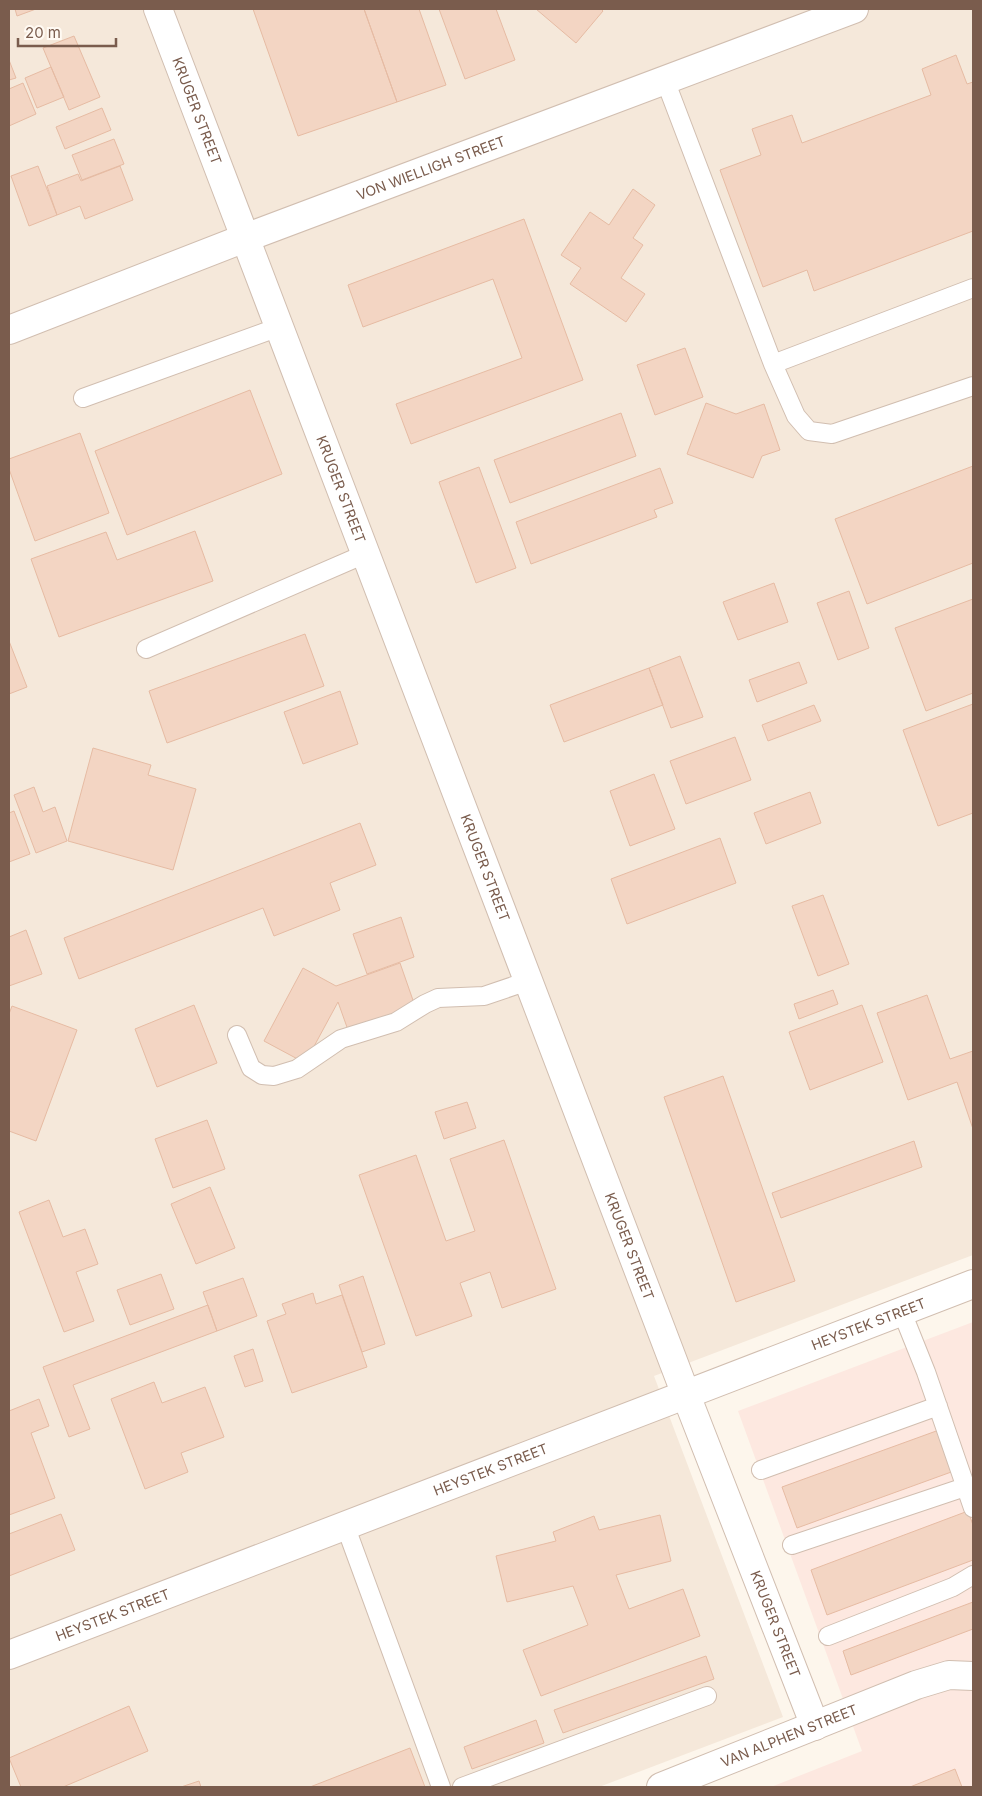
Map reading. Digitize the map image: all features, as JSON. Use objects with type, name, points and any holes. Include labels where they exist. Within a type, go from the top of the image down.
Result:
[{"type":"street","name":"KRUGER STREET","points":[[158,9],[686,1395],[815,1726]]},
{"type":"street","name":"VON WIELLIGH STREET","points":[[9,330],[245,238],[854,9]]},
{"type":"street","name":"HEYSTEK STREET","points":[[9,1655],[973,1284]]},
{"type":"street","name":"VAN ALPHEN STREET","points":[[661,1787],[916,1685],[949,1675],[973,1676]]},
{"type":"lane","points":[[666,80],[773,364],[796,416],[809,431],[832,434],[973,386]]},
{"type":"lane","points":[[773,364],[973,288]]},
{"type":"lane","points":[[83,398],[279,327]]},
{"type":"lane","points":[[146,649],[365,554]]},
{"type":"lane","points":[[237,1035],[251,1068],[262,1075],[274,1076],[297,1069],[342,1039],[396,1022],[438,998],[484,996],[528,981]]},
{"type":"lane","points":[[902,1312],[938,1406],[973,1508]]},
{"type":"lane","points":[[761,1470],[938,1406]]},
{"type":"lane","points":[[792,1545],[965,1487]]},
{"type":"lane","points":[[345,1525],[441,1787]]},
{"type":"lane","points":[[828,1636],[953,1587],[973,1575]]},
{"type":"lane","points":[[462,1787],[707,1696]]},
{"type":"shaded area","points":[[9,9],[973,9],[973,1255],[654,1376],[783,1717],[599,1787],[9,1787]]},
{"type":"shaded area","points":[[973,1322],[973,1787],[771,1787],[862,1751],[738,1411]]},
{"type":"building","points":[[15,9],[36,9],[17,16]]},
{"type":"building","points":[[253,9],[364,9],[397,102],[298,136]]},
{"type":"building","points":[[364,9],[419,9],[446,85],[397,102]]},
{"type":"building","points":[[439,9],[496,9],[515,60],[465,79]]},
{"type":"building","points":[[536,9],[601,9],[603,11],[576,43]]},
{"type":"building","points":[[74,36],[100,97],[69,110],[43,48]]},
{"type":"building","points":[[956,55],[967,84],[973,82],[973,231],[814,291],[807,270],[763,287],[720,170],[761,155],[752,129],[792,115],[802,143],[931,95],[922,69]]},
{"type":"building","points":[[9,60],[16,78],[9,80]]},
{"type":"building","points":[[51,67],[64,97],[37,108],[25,78]]},
{"type":"building","points":[[23,83],[36,114],[9,126],[9,89]]},
{"type":"building","points":[[102,108],[111,130],[65,149],[56,127]]},
{"type":"building","points":[[114,139],[124,164],[82,180],[72,155]]},
{"type":"building","points":[[38,166],[57,215],[29,226],[11,176]]},
{"type":"building","points":[[120,166],[133,200],[85,219],[80,206],[57,215],[47,186],[78,174],[81,181]]},
{"type":"building","points":[[633,189],[655,205],[633,238],[643,245],[621,278],[645,294],[626,322],[570,284],[581,268],[561,255],[590,212],[609,225]]},
{"type":"building","points":[[524,219],[583,380],[411,444],[396,404],[522,358],[493,279],[363,327],[348,285]]},
{"type":"building","points":[[685,348],[703,397],[655,415],[637,365]]},
{"type":"building","points":[[250,390],[282,474],[127,535],[95,451]]},
{"type":"building","points":[[706,403],[736,414],[764,404],[780,450],[762,456],[753,478],[687,454]]},
{"type":"building","points":[[621,413],[636,456],[510,503],[494,460]]},
{"type":"building","points":[[80,433],[109,513],[35,541],[9,469],[9,459]]},
{"type":"building","points":[[973,466],[973,563],[867,604],[835,519]]},
{"type":"building","points":[[479,467],[516,568],[476,583],[439,482]]},
{"type":"building","points":[[660,468],[673,503],[654,510],[657,517],[531,564],[516,522]]},
{"type":"building","points":[[195,531],[213,581],[59,637],[31,559],[106,532],[117,560]]},
{"type":"building","points":[[774,583],[788,622],[738,640],[723,602]]},
{"type":"building","points":[[849,591],[869,648],[838,660],[817,603]]},
{"type":"building","points":[[973,599],[973,693],[926,711],[895,628]]},
{"type":"building","points":[[305,634],[324,686],[167,743],[149,691]]},
{"type":"building","points":[[9,641],[27,687],[9,694]]},
{"type":"building","points":[[680,656],[703,717],[671,728],[649,668]]},
{"type":"building","points":[[799,662],[807,683],[757,702],[749,680]]},
{"type":"building","points":[[649,668],[663,705],[564,742],[550,705]]},
{"type":"building","points":[[340,691],[358,744],[303,764],[284,712]]},
{"type":"building","points":[[973,704],[973,813],[938,826],[903,730]]},
{"type":"building","points":[[814,705],[821,721],[768,741],[762,725]]},
{"type":"building","points":[[735,737],[751,780],[686,804],[670,761]]},
{"type":"building","points":[[93,748],[151,765],[148,775],[196,789],[173,870],[68,841]]},
{"type":"building","points":[[654,774],[675,829],[630,846],[610,791]]},
{"type":"building","points":[[34,787],[43,812],[55,807],[67,841],[36,853],[14,795]]},
{"type":"building","points":[[810,792],[821,823],[766,844],[754,813]]},
{"type":"building","points":[[14,811],[30,854],[9,862],[9,813]]},
{"type":"building","points":[[360,823],[376,865],[330,883],[340,910],[274,936],[263,908],[79,979],[64,938]]},
{"type":"building","points":[[720,838],[736,883],[627,924],[611,879]]},
{"type":"building","points":[[823,895],[849,964],[818,976],[792,906]]},
{"type":"building","points":[[401,917],[414,957],[367,974],[353,934]]},
{"type":"building","points":[[26,930],[42,974],[9,986],[9,937]]},
{"type":"building","points":[[400,963],[415,1006],[348,1030],[338,1002],[305,1063],[264,1041],[303,968],[336,986]]},
{"type":"building","points":[[833,990],[838,1004],[799,1019],[794,1004]]},
{"type":"building","points":[[927,995],[950,1059],[973,1051],[973,1129],[957,1082],[908,1100],[877,1013]]},
{"type":"building","points":[[194,1005],[217,1063],[157,1087],[135,1029]]},
{"type":"building","points":[[862,1005],[883,1062],[810,1090],[789,1032]]},
{"type":"building","points":[[12,1006],[77,1030],[36,1141],[9,1131],[9,1014]]},
{"type":"building","points":[[723,1076],[795,1281],[736,1302],[664,1097]]},
{"type":"building","points":[[467,1102],[476,1128],[444,1139],[435,1112]]},
{"type":"building","points":[[207,1120],[225,1169],[173,1188],[155,1139]]},
{"type":"building","points":[[504,1140],[556,1289],[502,1308],[490,1272],[460,1283],[472,1316],[416,1336],[359,1175],[416,1155],[446,1241],[475,1231],[450,1159]]},
{"type":"building","points":[[914,1141],[922,1167],[781,1218],[772,1193]]},
{"type":"building","points":[[210,1187],[235,1248],[196,1264],[171,1204]]},
{"type":"building","points":[[49,1200],[63,1237],[85,1229],[98,1264],[76,1272],[94,1321],[64,1332],[19,1212]]},
{"type":"building","points":[[161,1274],[174,1309],[130,1325],[117,1290]]},
{"type":"building","points":[[363,1276],[385,1344],[362,1352],[339,1285]]},
{"type":"building","points":[[243,1278],[257,1316],[217,1331],[203,1292]]},
{"type":"building","points":[[313,1293],[316,1304],[342,1295],[367,1367],[292,1393],[267,1321],[286,1314],[282,1304]]},
{"type":"building","points":[[208,1305],[217,1331],[73,1385],[90,1429],[69,1437],[43,1367]]},
{"type":"building","points":[[253,1349],[263,1381],[245,1387],[234,1356]]},
{"type":"building","points":[[154,1382],[162,1403],[205,1387],[224,1437],[181,1453],[188,1472],[145,1489],[111,1399]]},
{"type":"building","points":[[39,1399],[49,1426],[31,1433],[55,1498],[9,1515],[9,1411]]},
{"type":"building","points":[[939,1430],[954,1471],[797,1528],[782,1487]]},
{"type":"building","points":[[968,1511],[973,1525],[973,1560],[827,1615],[811,1570]]},
{"type":"building","points":[[61,1514],[75,1550],[9,1576],[9,1534]]},
{"type":"building","points":[[660,1515],[671,1561],[616,1575],[629,1609],[683,1589],[700,1636],[541,1696],[523,1650],[588,1625],[573,1586],[507,1602],[496,1556],[556,1541],[553,1532],[594,1516],[599,1530]]},
{"type":"building","points":[[973,1602],[973,1629],[851,1675],[843,1651]]},
{"type":"building","points":[[706,1656],[714,1679],[563,1733],[554,1710]]},
{"type":"building","points":[[129,1706],[148,1751],[63,1787],[21,1787],[9,1758]]},
{"type":"building","points":[[536,1720],[544,1743],[472,1769],[464,1747]]},
{"type":"building","points":[[410,1748],[425,1787],[310,1787]]},
{"type":"building","points":[[955,1769],[962,1787],[910,1787]]},
{"type":"building","points":[[199,1781],[201,1787],[181,1787]]}]
